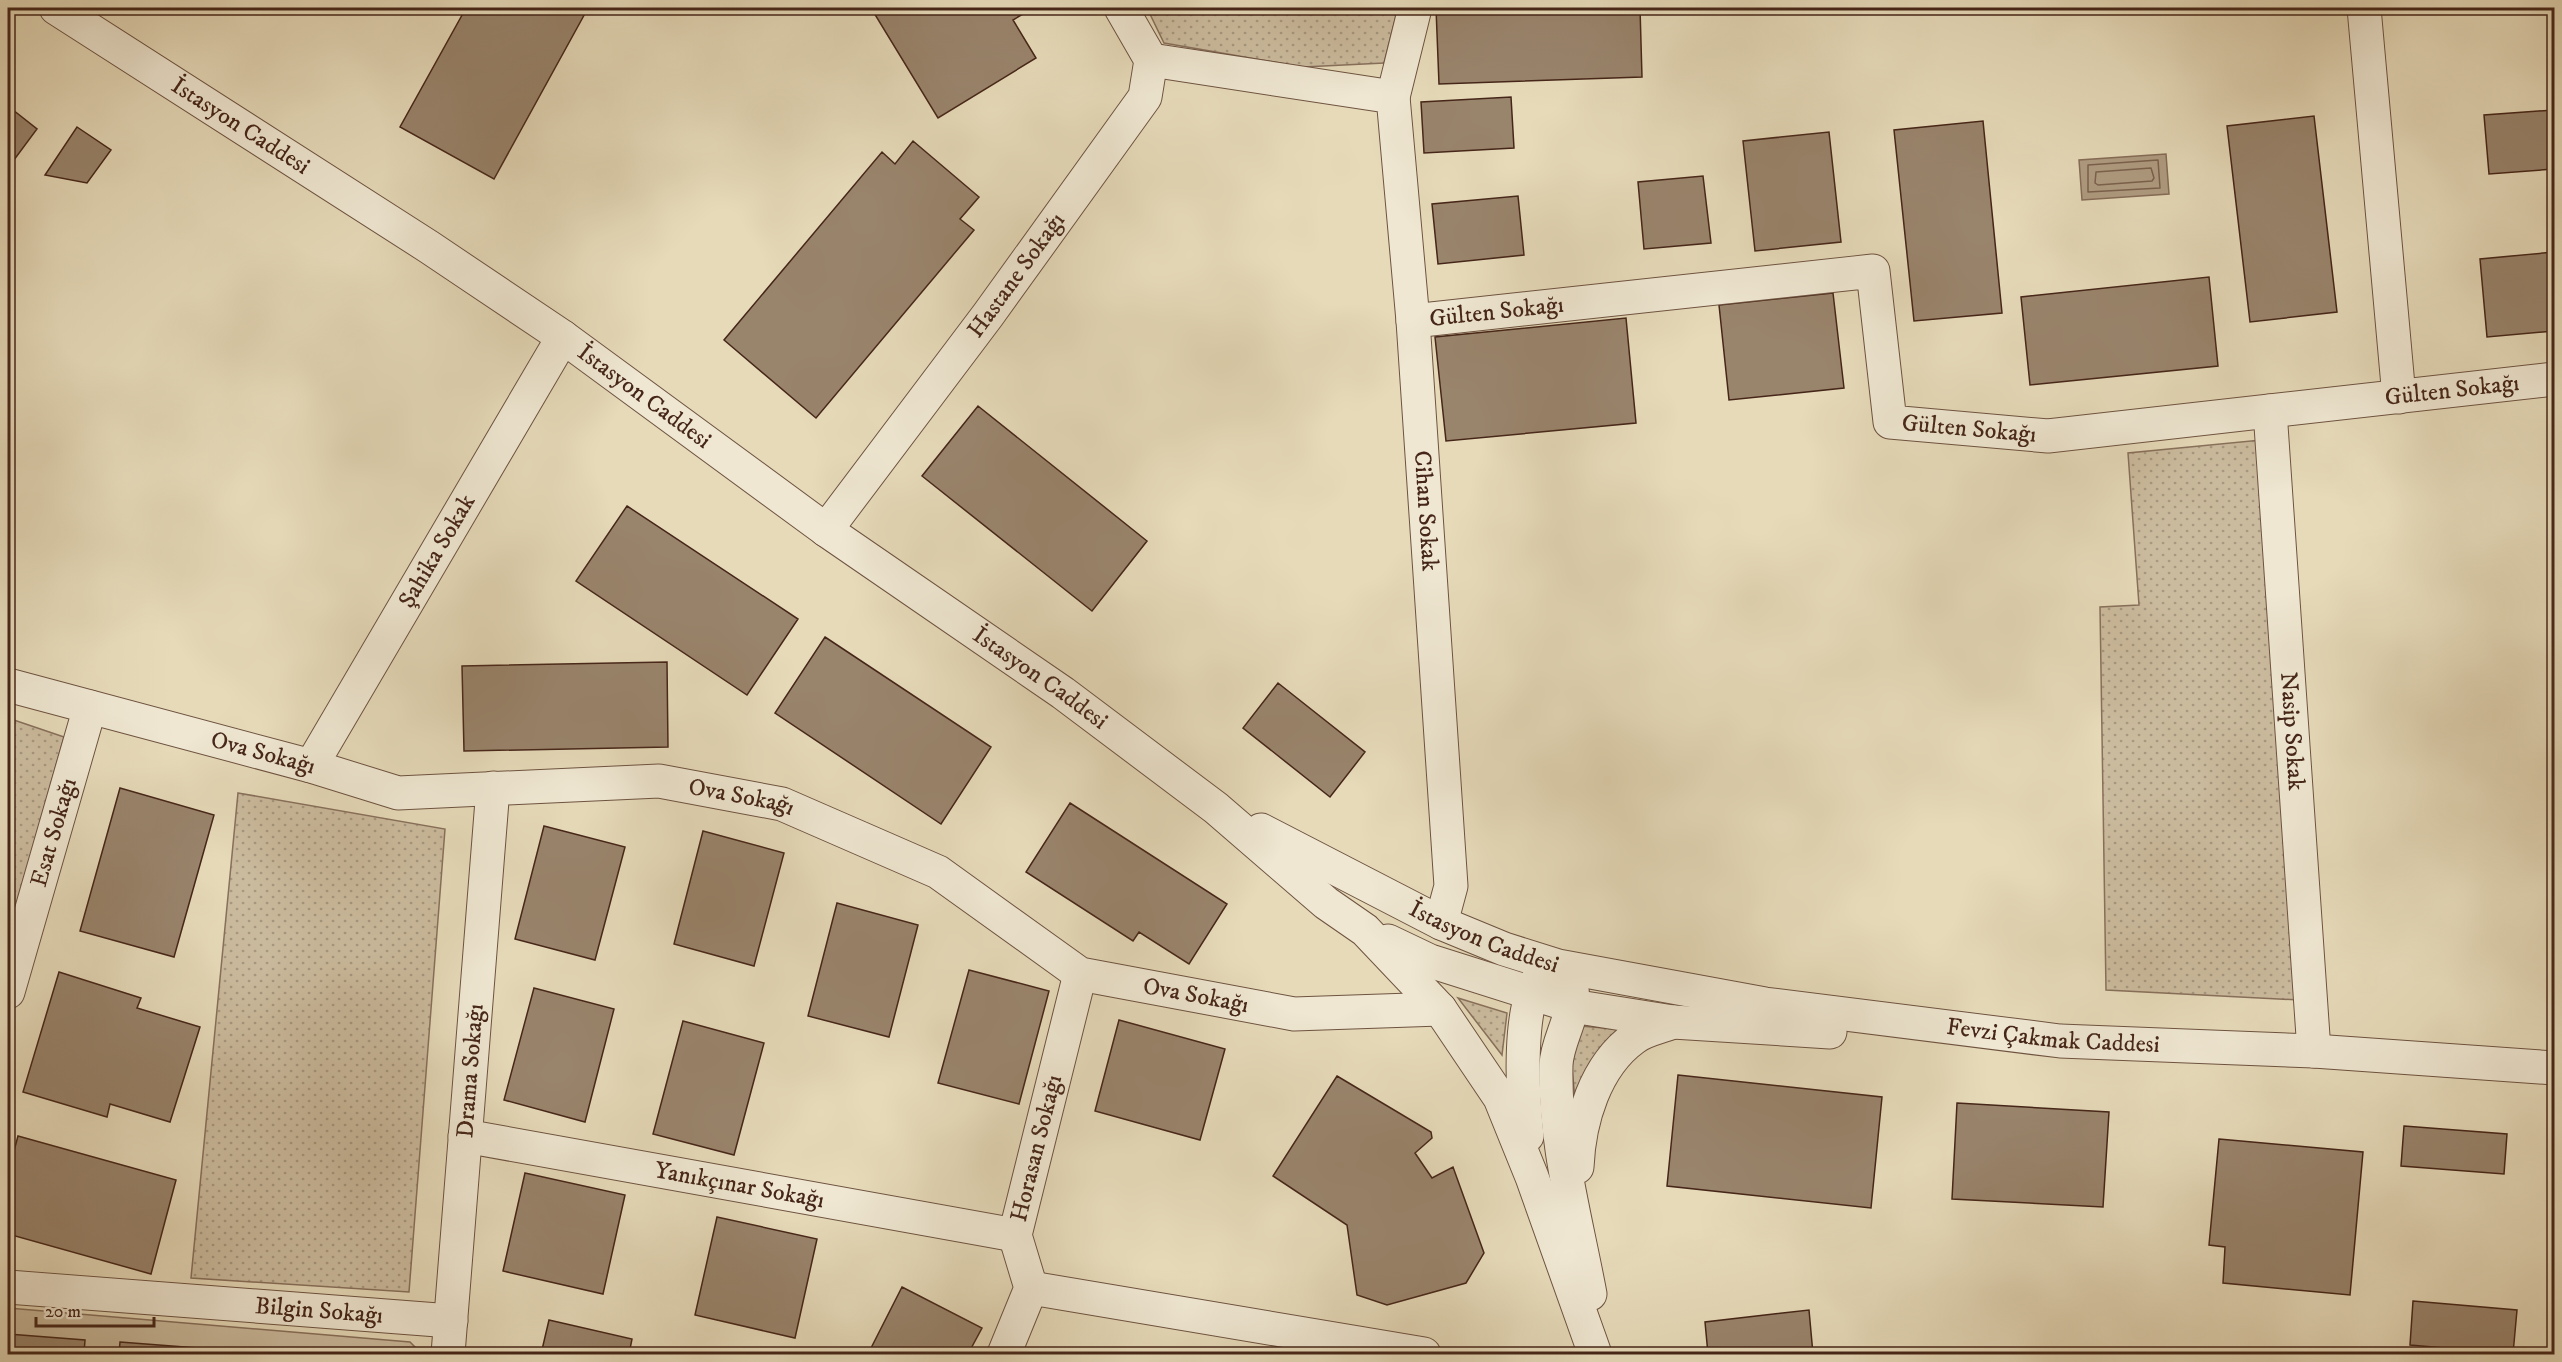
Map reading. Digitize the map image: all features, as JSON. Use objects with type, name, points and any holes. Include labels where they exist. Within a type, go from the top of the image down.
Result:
[{"type":"street","name":"İstasyon Caddesi","points":[[56,8],[429,247],[563,337],[826,530],[1063,693],[1216,808],[1326,903],[1365,930],[1440,1009],[1500,1098],[1532,1177],[1595,1354]]},
{"type":"street","points":[[1121,8],[1151,60],[1393,97]]},
{"type":"street","name":"Cihan Sokak","points":[[1415,8],[1393,97],[1413,321],[1452,886],[1441,923]]},
{"type":"street","points":[[2364,8],[2399,397]]},
{"type":"street","name":"Hastane Sokağı","points":[[826,530],[988,315],[1145,97],[1151,60]]},
{"type":"street","name":"Gülten Sokağı","points":[[1413,321],[1873,271],[1890,422],[2049,436],[2554,380]]},
{"type":"street","name":"Şahika Sokak","points":[[311,766],[563,337]]},
{"type":"street","name":"Nasip Sokak","points":[[2270,411],[2314,1051]]},
{"type":"street","name":"Ova Sokağı","points":[[8,685],[311,766],[398,793],[659,781],[782,804],[938,872],[1080,974],[1294,1014],[1440,1009]]},
{"type":"street","name":"Esat Sokağı","points":[[8,992],[90,707]]},
{"type":"street","name":"Drama Sokağı","points":[[448,1354],[493,788]]},
{"type":"street","name":"İstasyon Caddesi","points":[[1216,808],[1441,923],[1504,949],[1558,966],[1570,981],[1574,995],[1556,1064],[1559,1116],[1600,1354]]},
{"type":"street","points":[[1365,930],[1430,961],[1572,1006],[1673,1022],[1751,1028],[2060,1041]]},
{"type":"street","points":[[1532,1177],[1522,1085],[1523,1041],[1536,980],[1545,970],[1558,966]]},
{"type":"street","name":"Fevzi Çakmak Caddesi","points":[[1558,966],[1765,1004],[2060,1041],[2314,1051],[2554,1068]]},
{"type":"street","name":"Horasan Sokağı","points":[[1031,1288],[1015,1235],[1080,974]]},
{"type":"street","points":[[1575,1211],[1578,1145],[1587,1105],[1601,1077],[1610,1061],[1635,1037],[1673,1022]]},
{"type":"street","name":"Yanıkçınar Sokağı","points":[[465,1136],[1015,1235]]},
{"type":"street","name":"Bilgin Sokağı","points":[[8,1287],[451,1322]]},
{"type":"street","points":[[1004,1354],[1031,1288],[1424,1354]]},
{"type":"shaded area","points":[[1147,8],[1398,8],[1384,63],[1303,67],[1164,43]]},
{"type":"shaded area","points":[[2261,440],[2299,1000],[2106,990],[2100,607],[2139,605],[2128,453]]},
{"type":"shaded area","points":[[8,718],[64,737],[8,936]]},
{"type":"shaded area","points":[[238,793],[445,829],[409,1292],[191,1278]]},
{"type":"shaded area","points":[[1458,998],[1507,1013],[1502,1055]]},
{"type":"shaded area","points":[[1580,1026],[1628,1030],[1575,1099],[1571,1058]]},
{"type":"shaded area","points":[[8,1308],[410,1342],[422,1354],[8,1354]]},
{"type":"water","points":[[2166,154],[2169,194],[2082,200],[2079,160]]},
{"type":"building","points":[[466,8],[588,8],[494,179],[400,127]]},
{"type":"building","points":[[871,8],[1019,8],[1023,14],[1013,20],[1036,58],[938,118]]},
{"type":"building","points":[[1436,8],[1640,8],[1642,77],[1439,84]]},
{"type":"building","points":[[1511,97],[1514,148],[1424,153],[1421,102]]},
{"type":"building","points":[[8,106],[37,129],[8,168]]},
{"type":"building","points":[[2554,110],[2554,169],[2489,174],[2484,115]]},
{"type":"building","points":[[2314,116],[2337,312],[2250,322],[2227,126]]},
{"type":"building","points":[[1983,121],[2002,313],[1914,321],[1894,130]]},
{"type":"building","points":[[77,127],[111,150],[87,183],[45,175]]},
{"type":"building","points":[[1829,132],[1841,242],[1755,251],[1743,141]]},
{"type":"building","points":[[913,141],[979,197],[960,219],[974,230],[816,418],[724,340],[882,152],[895,164]]},
{"type":"building","points":[[1703,176],[1711,243],[1644,249],[1638,182]]},
{"type":"building","points":[[1518,196],[1524,255],[1438,264],[1432,204]]},
{"type":"building","points":[[2554,252],[2554,331],[2487,337],[2480,259]]},
{"type":"building","points":[[2209,277],[2218,366],[2030,385],[2021,297]]},
{"type":"building","points":[[1833,293],[1844,388],[1729,400],[1719,305]]},
{"type":"building","points":[[1626,318],[1636,423],[1446,441],[1435,337]]},
{"type":"building","points":[[978,406],[1147,541],[1092,611],[922,476]]},
{"type":"building","points":[[627,506],[798,619],[747,695],[576,581]]},
{"type":"building","points":[[825,637],[991,747],[941,824],[775,713]]},
{"type":"building","points":[[667,662],[668,747],[464,751],[462,666]]},
{"type":"building","points":[[1278,683],[1365,752],[1330,797],[1243,728]]},
{"type":"building","points":[[120,788],[214,815],[174,957],[80,931]]},
{"type":"building","points":[[1070,803],[1227,904],[1189,964],[1139,932],[1133,941],[1026,872]]},
{"type":"building","points":[[544,826],[625,847],[595,960],[515,939]]},
{"type":"building","points":[[703,831],[784,853],[754,966],[674,944]]},
{"type":"building","points":[[837,903],[918,925],[889,1037],[808,1016]]},
{"type":"building","points":[[969,970],[1049,991],[1019,1104],[938,1083]]},
{"type":"building","points":[[59,972],[141,998],[137,1008],[200,1027],[170,1122],[110,1104],[107,1117],[23,1092]]},
{"type":"building","points":[[534,988],[614,1009],[585,1122],[504,1100]]},
{"type":"building","points":[[1119,1020],[1225,1049],[1200,1140],[1095,1111]]},
{"type":"building","points":[[683,1021],[764,1043],[734,1155],[653,1134]]},
{"type":"building","points":[[1678,1075],[1882,1097],[1871,1208],[1667,1186]]},
{"type":"building","points":[[1337,1076],[1431,1132],[1432,1138],[1415,1153],[1432,1178],[1453,1167],[1484,1253],[1466,1283],[1387,1305],[1357,1295],[1347,1225],[1273,1176]]},
{"type":"building","points":[[1957,1103],[2109,1112],[2103,1207],[1952,1199]]},
{"type":"building","points":[[2404,1126],[2507,1134],[2504,1174],[2401,1166]]},
{"type":"building","points":[[18,1136],[176,1180],[151,1274],[8,1234],[8,1173]]},
{"type":"building","points":[[2219,1139],[2363,1152],[2350,1295],[2223,1283],[2225,1247],[2209,1245]]},
{"type":"building","points":[[525,1173],[625,1195],[603,1294],[503,1271]]},
{"type":"building","points":[[717,1217],[817,1239],[795,1338],[695,1315]]},
{"type":"building","points":[[902,1287],[982,1328],[968,1354],[868,1354]]},
{"type":"building","points":[[2413,1301],[2517,1310],[2513,1354],[2410,1345]]},
{"type":"building","points":[[1809,1310],[1813,1354],[1708,1354],[1705,1322]]},
{"type":"building","points":[[549,1320],[632,1339],[629,1354],[541,1354]]},
{"type":"building","points":[[8,1334],[85,1340],[84,1354],[8,1354]]},
{"type":"building","points":[[120,1342],[236,1351],[236,1354],[119,1354]]},
{"type":"building","points":[[1135,1350],[1162,1354],[1134,1354]]},
{"type":"building","points":[[2191,1351],[2230,1354],[2191,1354]]}]
